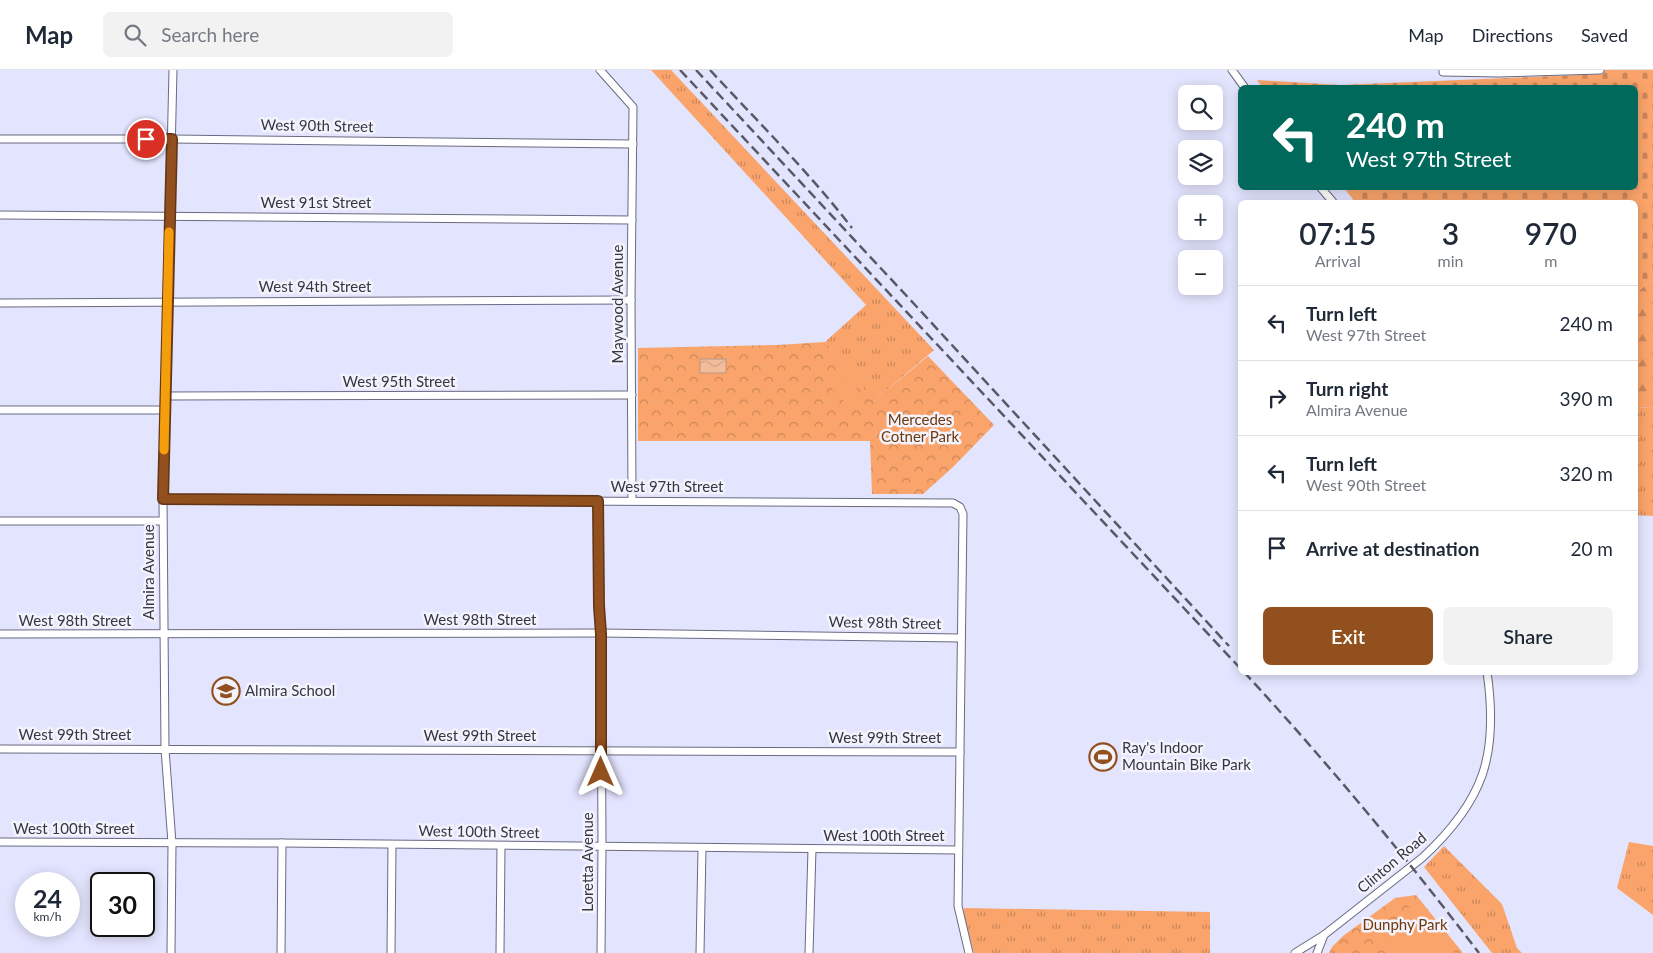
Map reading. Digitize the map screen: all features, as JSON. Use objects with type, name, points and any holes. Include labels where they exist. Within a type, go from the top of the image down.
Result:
[{"type":"street","name":"Almira Avenue","points":[[171,953],[172,844],[165,749],[163,499],[172,70]]},
{"type":"street","name":"Maywood Avenue","points":[[600,70],[633,107],[631,300],[632,501]]},
{"type":"street","points":[[1232,70],[1243,85]]},
{"type":"street","points":[[1443,71],[1600,70]]},
{"type":"street","name":"West 90th Street","points":[[0,139],[633,144]]},
{"type":"street","points":[[1323,190],[1331,200]]},
{"type":"street","name":"West 91st Street","points":[[0,215],[632,220]]},
{"type":"street","name":"West 94th Street","points":[[0,302],[631,300]]},
{"type":"street","name":"West 95th Street","points":[[166,396],[632,395]]},
{"type":"street","points":[[0,410],[166,410]]},
{"type":"street","name":"West 97th Street","points":[[163,499],[953,503],[960,507],[963,514],[960,638]]},
{"type":"street","name":"Loretta Avenue","points":[[598,501],[601,634],[601,953]]},
{"type":"street","points":[[0,521],[163,521]]},
{"type":"street","name":"West 98th Street","points":[[0,634],[601,634],[960,638]]},
{"type":"street","points":[[960,638],[958,906],[969,953]]},
{"type":"street","name":"Clinton Road","points":[[1295,953],[1324,935],[1411,867],[1436,845],[1462,813],[1484,774],[1490,743],[1492,718],[1486,675]]},
{"type":"street","name":"West 99th Street","points":[[0,749],[960,752]]},
{"type":"street","name":"West 100th Street","points":[[0,842],[958,850]]},
{"type":"street","points":[[281,953],[282,843]]},
{"type":"street","points":[[391,953],[392,845]]},
{"type":"street","points":[[500,953],[501,846]]},
{"type":"street","points":[[700,953],[702,848]]},
{"type":"street","points":[[809,953],[812,849]]},
{"type":"street","points":[[1317,953],[1324,935]]},
{"type":"street","name":"Clinton Road","points":[[1304,953],[1311,944]]},
{"type":"green space","points":[[651,70],[671,70],[934,350],[873,402],[825,342],[866,305]]},
{"type":"green space","points":[[1604,70],[1653,70],[1653,279],[1638,292],[1638,200],[1353,200],[1346,190],[1638,190],[1638,85],[1340,85],[1603,74]]},
{"type":"green space","points":[[1257,80],[1340,85],[1261,85]]},
{"type":"green space","points":[[1653,279],[1653,408],[1638,407],[1638,292]]},
{"type":"green space","name":"Mercedes Cotner Park","points":[[825,342],[874,401],[928,356],[994,425],[952,468],[923,494],[872,494],[870,441],[638,441],[638,348]]},
{"type":"green space","points":[[842,373],[861,394],[848,406],[829,385]]},
{"type":"green space","points":[[1638,407],[1653,408],[1653,516],[1638,515]]},
{"type":"green space","points":[[1629,842],[1653,846],[1653,915],[1617,888]]},
{"type":"green space","points":[[1444,846],[1502,904],[1517,948],[1522,953],[1492,953],[1424,867]]},
{"type":"green space","name":"Dunphy Park","points":[[1416,895],[1463,953],[1329,953],[1343,936],[1395,898]]},
{"type":"green space","points":[[1419,900],[1448,936],[1454,953],[1389,953],[1393,929],[1406,910]]},
{"type":"green space","points":[[964,908],[1210,912],[1210,953],[974,953],[964,915]]},
{"type":"water","points":[[700,359],[726,359],[726,373],[700,373]]},
{"type":"railway","points":[[680,70],[1238,666]]},
{"type":"railway","points":[[696,70],[1229,646]]},
{"type":"railway","points":[[710,70],[801,167],[852,228]]},
{"type":"railway","points":[[1247,675],[1365,810],[1479,953]]},
{"type":"slow traffic","points":[[164,450],[169,232]]},
{"type":"place","name":"Almira School","points":[[226,691]]},
{"type":"place","name":"Ray's Indoor Mountain Bike Park","points":[[1103,757]]},
{"type":"route","points":[[146,139],[172,139],[163,499],[598,501],[601,634],[601,772]]}]
